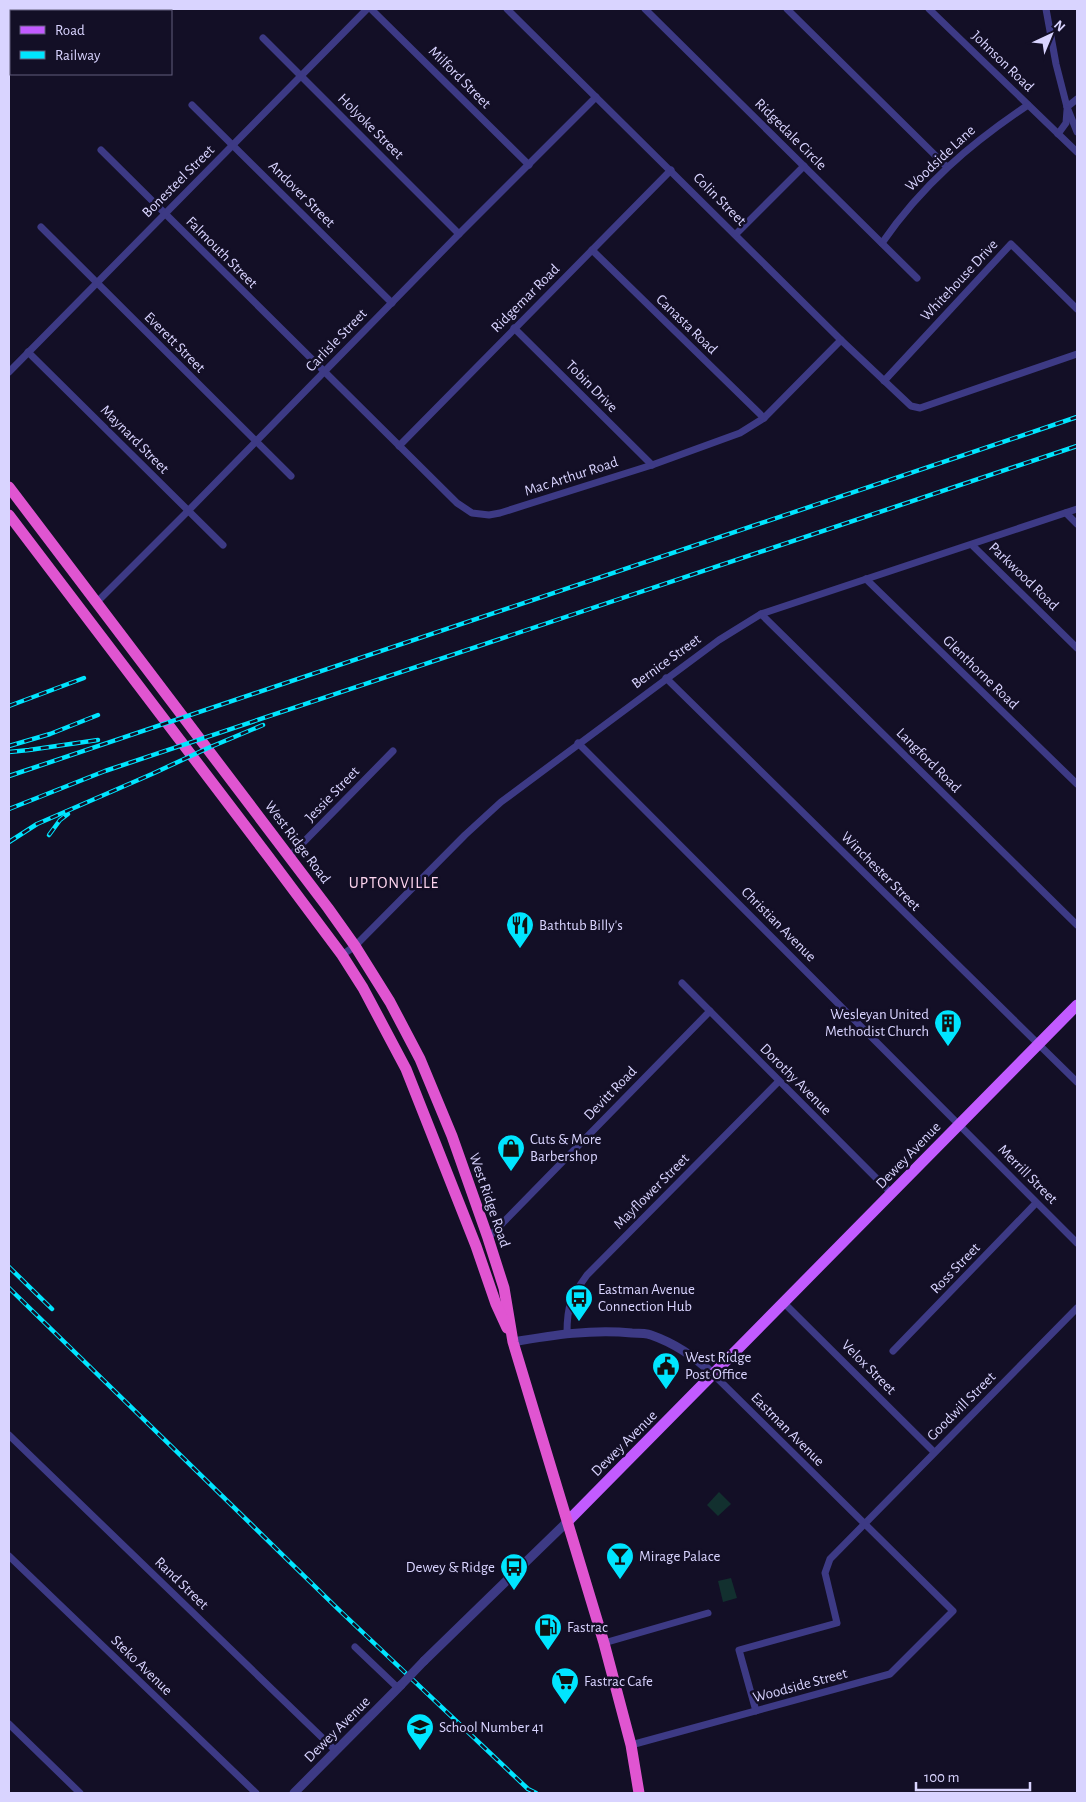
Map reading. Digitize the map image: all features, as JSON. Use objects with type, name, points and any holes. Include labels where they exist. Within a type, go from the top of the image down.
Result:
[{"type":"highway","name":"West Ridge Road","points":[[9,487],[290,856],[355,946],[390,1002],[420,1059],[452,1136],[504,1288],[514,1342],[604,1643],[631,1745],[639,1793]]},
{"type":"highway","name":"West Ridge Road","points":[[9,515],[342,955],[364,988],[406,1069],[472,1237],[496,1304],[514,1342]]},
{"type":"main road","name":"Dewey Avenue","points":[[568,1521],[1077,1005]]},
{"type":"street","name":"Bonesteel Street","points":[[9,372],[369,9]]},
{"type":"street","name":"Milford Street","points":[[369,9],[529,165]]},
{"type":"street","name":"Colin Street","points":[[507,9],[905,403],[915,408],[920,408],[1077,354]]},
{"type":"street","name":"Ridgedale Circle","points":[[645,9],[917,278]]},
{"type":"street","points":[[787,9],[947,167]]},
{"type":"street","name":"Johnson Road","points":[[929,9],[1077,152]]},
{"type":"street","points":[[1046,9],[1056,64],[1067,107],[1077,132]]},
{"type":"street","name":"Holyoke Street","points":[[263,38],[459,234]]},
{"type":"street","name":"Carlisle Street","points":[[97,602],[596,97]]},
{"type":"street","points":[[1058,134],[1066,123],[1067,107],[1077,99]]},
{"type":"street","name":"Andover Street","points":[[192,105],[392,303]]},
{"type":"street","name":"Woodside Lane","points":[[882,243],[908,208],[947,167],[972,145],[1028,105]]},
{"type":"street","name":"Falmouth Street","points":[[100,150],[324,372]]},
{"type":"street","points":[[736,234],[804,166]]},
{"type":"street","name":"Ridgemar Road","points":[[399,446],[671,170]]},
{"type":"street","name":"Everett Street","points":[[41,227],[291,476]]},
{"type":"street","name":"Whitehouse Drive","points":[[884,381],[1011,244],[1077,310]]},
{"type":"street","name":"Canasta Road","points":[[592,250],[764,418]]},
{"type":"street","name":"Tobin Drive","points":[[514,328],[652,464]]},
{"type":"street","name":"Mac Arthur Road","points":[[324,372],[457,503],[465,509],[481,515],[500,513],[652,464],[740,433],[764,418],[841,340]]},
{"type":"street","name":"Maynard Street","points":[[28,352],[223,545]]},
{"type":"street","name":"Bernice Street","points":[[342,955],[355,946],[501,802],[666,678],[719,640],[761,614],[1077,510]]},
{"type":"street","points":[[1066,513],[1077,524]]},
{"type":"street","name":"Parkwood Road","points":[[972,545],[1077,648]]},
{"type":"street","name":"Glenthorne Road","points":[[866,579],[1077,784]]},
{"type":"street","name":"Langford Road","points":[[761,614],[1077,925]]},
{"type":"street","name":"Winchester Street","points":[[666,678],[1077,1082]]},
{"type":"street","name":"Christian Avenue","points":[[578,743],[959,1124]]},
{"type":"street","name":"Jessie Street","points":[[290,856],[393,751]]},
{"type":"street","name":"Dorothy Avenue","points":[[682,983],[892,1193]]},
{"type":"street","name":"Devitt Road","points":[[488,1238],[710,1011]]},
{"type":"street","name":"Mayflower Street","points":[[567,1332],[567,1312],[573,1294],[587,1275],[779,1081]]},
{"type":"street","name":"Merrill Street","points":[[959,1124],[1077,1244]]},
{"type":"street","name":"Ross Street","points":[[893,1351],[1036,1204]]},
{"type":"street","name":"Velox Street","points":[[783,1302],[934,1452]]},
{"type":"street","name":"Goodwill Street","points":[[756,1711],[739,1650],[837,1622],[825,1573],[830,1559],[1077,1308]]},
{"type":"street","name":"Eastman Avenue","points":[[514,1342],[567,1332],[620,1332],[650,1335],[680,1349],[700,1362],[713,1374],[864,1524],[954,1610]]},
{"type":"street","name":"Rand Street","points":[[9,1435],[336,1751]]},
{"type":"street","name":"Dewey Avenue","points":[[294,1793],[424,1661],[568,1521]]},
{"type":"street","name":"Steko Avenue","points":[[9,1556],[256,1793]]},
{"type":"street","name":"Woodside Street","points":[[631,1745],[890,1674],[954,1610]]},
{"type":"street","points":[[604,1643],[708,1612]]},
{"type":"street","points":[[355,1647],[400,1686]]},
{"type":"street","points":[[9,1724],[80,1793]]},
{"type":"green space","points":[[719,1492],[731,1504],[718,1516],[707,1505]]},
{"type":"green space","points":[[731,1578],[737,1598],[723,1602],[718,1581]]},
{"type":"railway","points":[[9,776],[1077,417]]},
{"type":"railway","points":[[9,809],[105,771],[1077,446]]},
{"type":"railway","points":[[9,706],[84,678]]},
{"type":"railway","points":[[9,746],[50,734],[98,715]]},
{"type":"railway","points":[[9,842],[37,824],[263,725]]},
{"type":"railway","points":[[9,752],[98,740]]},
{"type":"railway","points":[[49,835],[60,820],[68,814]]},
{"type":"railway","points":[[9,1267],[52,1309]]},
{"type":"railway","points":[[9,1288],[338,1609],[528,1789],[536,1793]]},
{"type":"place","name":"Bathtub Billy's","points":[[520,949]]},
{"type":"place","name":"Wesleyan United Methodist Church","points":[[948,1047]]},
{"type":"place","name":"Cuts & More Barbershop","points":[[511,1172]]},
{"type":"place","name":"Eastman Avenue Connection Hub","points":[[579,1322]]},
{"type":"place","name":"West Ridge Post Office","points":[[666,1390]]},
{"type":"place","name":"Mirage Palace","points":[[620,1580]]},
{"type":"place","name":"Dewey & Ridge","points":[[514,1591]]},
{"type":"place","name":"Fastrac","points":[[548,1651]]},
{"type":"place","name":"Fastrac Cafe","points":[[565,1705]]},
{"type":"place","name":"School Number 41","points":[[420,1751]]},
{"type":"district","name":"UPTONVILLE","points":[[394,882]]}]
